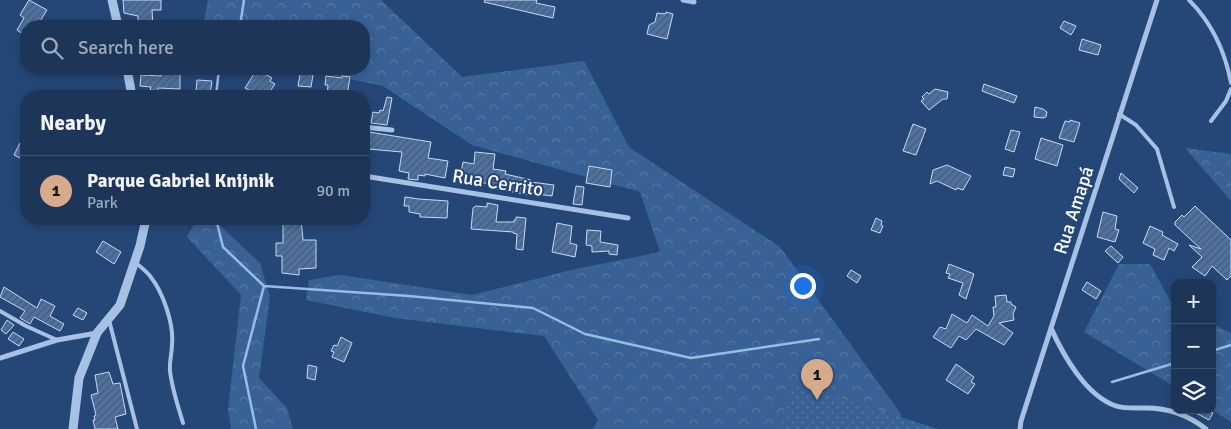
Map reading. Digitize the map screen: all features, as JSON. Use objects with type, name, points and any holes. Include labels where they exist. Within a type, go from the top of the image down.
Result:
[{"type":"street","points":[[112,0],[117,20]]},
{"type":"street","points":[[683,0],[694,2]]},
{"type":"street","name":"Rua Amapá","points":[[1020,429],[1157,0]]},
{"type":"street","points":[[128,75],[131,90]]},
{"type":"street","points":[[370,128],[392,130]]},
{"type":"street","name":"Rua Cerrito","points":[[370,177],[628,218]]},
{"type":"street","points":[[73,429],[79,378],[97,333],[120,304],[135,262],[144,225]]},
{"type":"street","points":[[1051,328],[1062,353],[1079,376],[1100,397],[1116,406],[1172,410],[1194,420],[1206,429]]},
{"type":"street","points":[[0,358],[57,340],[97,333]]},
{"type":"lane","points":[[1189,0],[1202,12],[1215,35],[1227,64],[1231,83]]},
{"type":"lane","points":[[1211,121],[1226,101],[1231,89]]},
{"type":"lane","points":[[1120,114],[1136,125],[1157,149],[1174,207]]},
{"type":"lane","points":[[135,262],[149,274],[158,287],[166,306],[172,332],[170,370],[173,389],[183,423]]},
{"type":"lane","points":[[0,311],[26,326],[57,340]]},
{"type":"lane","points":[[109,320],[137,429]]},
{"type":"green space","points":[[208,0],[381,0],[462,77],[584,61],[629,147],[780,247],[901,414],[898,429],[593,429],[598,420],[544,336],[395,318],[306,300],[309,280],[341,275],[472,295],[571,270],[660,252],[640,192],[472,145],[383,86],[331,75],[370,75],[370,20],[204,20]]},
{"type":"green space","points":[[1185,148],[1231,154],[1231,201]]},
{"type":"green space","points":[[194,225],[219,225],[260,263],[270,297],[259,378],[287,408],[293,429],[231,429],[228,409],[241,295],[187,237]]},
{"type":"green space","points":[[1119,264],[1150,264],[1171,302],[1171,385],[1084,332]]},
{"type":"green space","points":[[1216,326],[1231,333],[1231,422],[1216,413]]},
{"type":"green space","points":[[793,383],[938,429],[778,429]]},
{"type":"building","points":[[29,0],[47,10],[41,20],[23,20],[24,18],[20,15]]},
{"type":"building","points":[[123,0],[161,0],[161,10],[152,10],[153,20],[138,20],[138,16],[124,13]]},
{"type":"building","points":[[485,0],[537,0],[536,3],[555,7],[553,18],[484,2]]},
{"type":"building","points":[[666,12],[673,14],[667,39],[647,34],[649,25],[655,22],[657,13],[665,14]]},
{"type":"building","points":[[1064,21],[1076,26],[1071,35],[1060,28]]},
{"type":"building","points":[[1082,39],[1101,45],[1098,55],[1079,50]]},
{"type":"building","points":[[141,75],[180,75],[180,89],[158,88],[158,90],[150,90],[151,87],[140,86]]},
{"type":"building","points":[[253,75],[267,75],[272,78],[270,81],[275,84],[271,90],[249,90],[245,88]]},
{"type":"building","points":[[300,75],[313,75],[311,87],[298,86]]},
{"type":"building","points":[[326,76],[350,77],[348,90],[328,90],[328,85],[325,85]]},
{"type":"building","points":[[197,80],[212,81],[211,90],[196,90]]},
{"type":"building","points":[[984,84],[1017,96],[1014,103],[982,91]]},
{"type":"building","points":[[935,89],[948,92],[947,99],[943,99],[929,110],[921,101],[924,99],[922,97],[927,92],[929,94]]},
{"type":"building","points":[[387,97],[392,98],[387,125],[371,123],[373,112],[379,113],[380,110],[383,111]]},
{"type":"building","points":[[1035,107],[1047,112],[1046,117],[1034,117]]},
{"type":"building","points":[[1070,120],[1080,123],[1074,142],[1059,138],[1065,121],[1070,122]]},
{"type":"building","points":[[913,124],[926,129],[916,155],[903,151]]},
{"type":"building","points":[[1011,130],[1020,132],[1014,152],[1005,149]]},
{"type":"building","points":[[370,132],[431,142],[428,158],[448,161],[445,178],[425,174],[425,176],[418,175],[418,180],[408,179],[409,173],[399,171],[402,152],[370,149]]},
{"type":"building","points":[[1041,138],[1063,145],[1057,166],[1035,159]]},
{"type":"building","points":[[20,143],[20,158],[14,155]]},
{"type":"building","points":[[475,152],[495,154],[493,169],[506,171],[505,174],[531,180],[531,182],[554,185],[552,196],[529,193],[529,195],[493,188],[491,184],[460,179],[463,162],[474,164]]},
{"type":"building","points":[[947,165],[971,176],[963,190],[957,188],[956,190],[937,181],[930,184],[933,170]]},
{"type":"building","points":[[589,166],[612,170],[610,187],[586,183]]},
{"type":"building","points":[[1005,167],[1015,169],[1013,177],[1003,175]]},
{"type":"building","points":[[1121,173],[1138,188],[1134,193],[1119,179]]},
{"type":"building","points":[[576,186],[584,187],[582,205],[573,204]]},
{"type":"building","points":[[405,197],[448,201],[447,218],[420,217],[420,214],[409,212],[409,206],[404,206]]},
{"type":"building","points":[[487,203],[498,205],[496,222],[514,222],[516,217],[526,218],[523,250],[516,249],[517,234],[513,232],[471,229],[473,208],[476,206],[487,207]]},
{"type":"building","points":[[1195,206],[1231,240],[1231,276],[1227,280],[1212,266],[1205,276],[1192,267],[1202,257],[1189,245],[1201,249],[1175,225],[1175,222],[1182,215],[1184,217]]},
{"type":"building","points":[[1103,212],[1117,216],[1115,229],[1119,230],[1115,242],[1097,237]]},
{"type":"building","points":[[876,218],[882,221],[881,225],[883,226],[880,233],[871,230]]},
{"type":"building","points":[[557,223],[572,226],[570,243],[577,245],[575,257],[552,252]]},
{"type":"building","points":[[283,225],[302,225],[303,240],[316,240],[316,268],[299,269],[299,275],[282,273],[282,256],[276,256],[276,243],[283,243]]},
{"type":"building","points":[[1150,226],[1163,232],[1162,235],[1178,244],[1174,251],[1169,248],[1164,260],[1153,255],[1155,249],[1143,243]]},
{"type":"building","points":[[587,230],[601,231],[600,242],[618,245],[617,255],[609,254],[609,251],[592,252],[592,246],[586,245]]},
{"type":"building","points":[[103,241],[121,252],[114,264],[96,252]]},
{"type":"building","points":[[1111,246],[1123,257],[1118,263],[1105,251]]},
{"type":"building","points":[[949,264],[974,274],[966,299],[959,295],[963,283],[948,278],[950,274],[946,273]]},
{"type":"building","points":[[851,270],[861,276],[857,283],[847,276]]},
{"type":"building","points":[[1087,282],[1101,291],[1096,299],[1082,290]]},
{"type":"building","points":[[4,287],[37,308],[41,299],[55,306],[50,316],[64,324],[60,331],[34,317],[30,324],[20,318],[25,311],[0,297]]},
{"type":"building","points":[[1006,295],[1007,302],[1011,302],[1016,307],[1013,314],[1014,320],[999,323],[1013,333],[1004,345],[976,329],[966,340],[959,336],[951,348],[933,337],[940,327],[946,329],[952,314],[967,323],[972,315],[988,326],[994,316],[993,307],[996,307],[995,296]]},
{"type":"building","points":[[78,308],[87,313],[83,320],[73,315]]},
{"type":"building","points":[[7,320],[14,325],[6,334],[1,330]]},
{"type":"building","points":[[13,332],[24,339],[19,346],[8,339]]},
{"type":"building","points":[[341,337],[352,343],[344,362],[332,357],[334,352],[331,351],[334,345],[337,346]]},
{"type":"building","points":[[956,364],[974,377],[971,382],[975,384],[968,394],[946,380]]},
{"type":"building","points":[[308,365],[317,367],[315,380],[307,378]]},
{"type":"building","points":[[109,372],[113,384],[120,383],[126,414],[115,417],[118,429],[95,429],[93,420],[95,420],[94,416],[96,415],[91,395],[98,393],[95,375]]},
{"type":"building","points":[[1198,414],[1212,414],[1209,420]]},
{"type":"waterway","points":[[241,20],[244,0]]},
{"type":"waterway","points":[[217,90],[218,75]]},
{"type":"waterway","points":[[218,225],[223,247],[264,286],[243,366],[256,429]]},
{"type":"waterway","points":[[264,286],[409,296],[533,308],[585,334],[691,358],[819,339]]},
{"type":"waterway","points":[[1216,350],[1231,345]]},
{"type":"waterway","points":[[1112,382],[1171,364]]},
{"type":"place","name":"Parque Gabriel Knijnik","points":[[817,400]]}]
